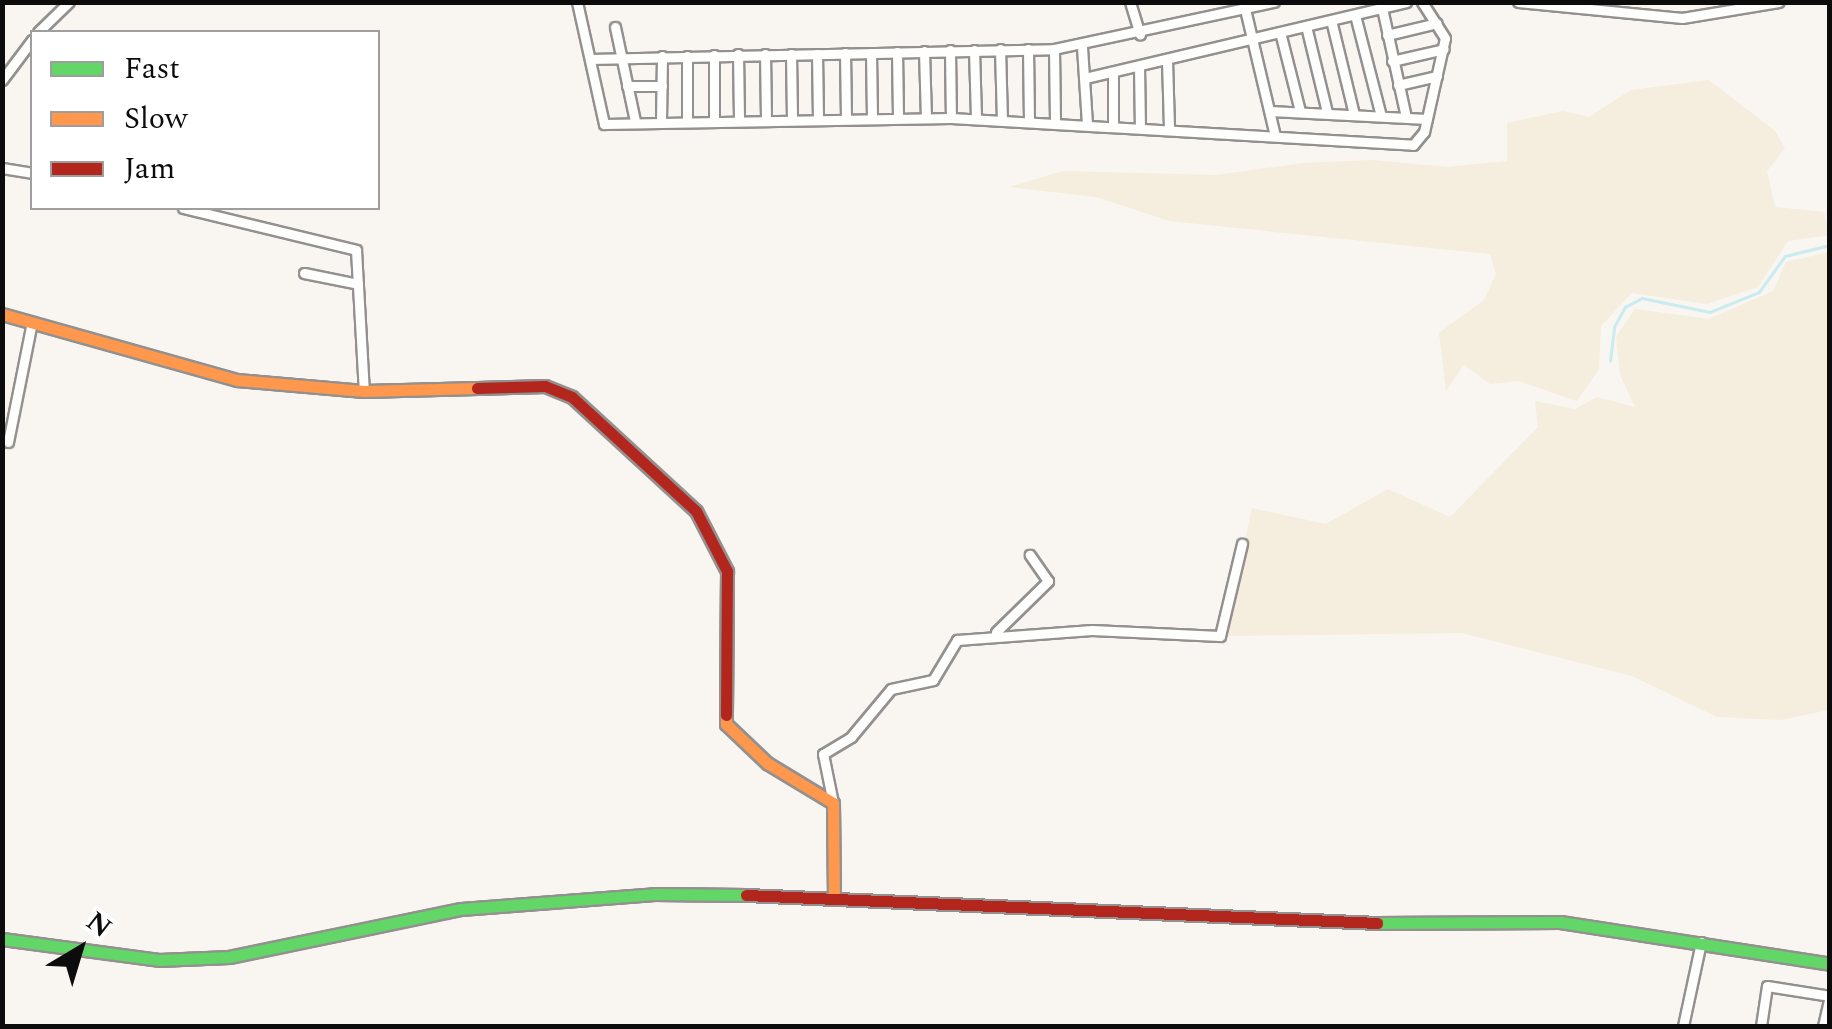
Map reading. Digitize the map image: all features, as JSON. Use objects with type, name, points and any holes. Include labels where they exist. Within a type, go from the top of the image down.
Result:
[{"type":"street","points":[[40,30],[69,2]]},
{"type":"street","points":[[577,2],[604,124],[926,117],[1413,145],[1427,119],[1444,50],[1436,24],[1422,2]]},
{"type":"street","points":[[1130,2],[1140,34]]},
{"type":"street","points":[[590,59],[1054,50],[1082,47],[1274,2]]},
{"type":"street","points":[[1085,78],[1406,2]]},
{"type":"street","points":[[1518,2],[1706,16],[1779,2]]},
{"type":"street","points":[[1705,2],[1706,16]]},
{"type":"street","points":[[1249,6],[1252,39],[1275,136]]},
{"type":"street","points":[[1382,8],[1406,117]]},
{"type":"street","points":[[1356,15],[1381,116]]},
{"type":"street","points":[[1331,20],[1354,114]]},
{"type":"street","points":[[1387,36],[1436,24]]},
{"type":"street","points":[[615,26],[635,121]]},
{"type":"street","points":[[1306,26],[1327,112]]},
{"type":"street","points":[[1280,32],[1300,111]]},
{"type":"street","points":[[2,80],[30,43]]},
{"type":"street","points":[[1082,47],[1086,124]]},
{"type":"street","points":[[1000,49],[1002,120]]},
{"type":"street","points":[[1028,49],[1029,122]]},
{"type":"street","points":[[950,50],[951,118]]},
{"type":"street","points":[[974,50],[976,120]]},
{"type":"street","points":[[1054,50],[1055,124]]},
{"type":"street","points":[[1392,60],[1444,50]]},
{"type":"street","points":[[924,51],[926,117]]},
{"type":"street","points":[[896,52],[898,118]]},
{"type":"street","points":[[845,53],[846,118]]},
{"type":"street","points":[[872,53],[872,118]]},
{"type":"street","points":[[738,54],[739,120]]},
{"type":"street","points":[[765,54],[766,119]]},
{"type":"street","points":[[792,54],[792,119]]},
{"type":"street","points":[[818,54],[818,119]]},
{"type":"street","points":[[714,55],[714,120]]},
{"type":"street","points":[[662,56],[662,121]]},
{"type":"street","points":[[687,56],[688,121]]},
{"type":"street","points":[[1167,60],[1169,128]]},
{"type":"street","points":[[1139,66],[1140,128]]},
{"type":"street","points":[[1113,126],[1114,73]]},
{"type":"street","points":[[1398,85],[1437,76]]},
{"type":"street","points":[[627,86],[662,86]]},
{"type":"street","points":[[1270,110],[1427,119]]},
{"type":"street","points":[[2,168],[30,174]]},
{"type":"street","points":[[188,210],[356,250],[364,391]]},
{"type":"street","points":[[304,273],[358,284]]},
{"type":"street","points":[[2,314],[237,380],[364,391],[545,386],[572,397],[696,510],[716,541],[727,571],[726,724],[734,738],[833,803]]},
{"type":"street","points":[[8,442],[32,322]]},
{"type":"street","points":[[834,895],[833,803],[823,754],[851,737],[891,689],[933,680],[958,640],[996,632],[1220,636],[1242,544]]},
{"type":"street","points":[[996,632],[1048,581],[1030,555]]},
{"type":"street","points":[[2,939],[160,960],[229,957],[461,909],[654,894],[834,895],[1305,924],[1560,922],[1830,964]]},
{"type":"street","points":[[1684,1026],[1702,942]]},
{"type":"street","points":[[1761,1026],[1767,986],[1829,996],[1823,1026]]},
{"type":"shaded area","points":[[1709,80],[1775,131],[1785,148],[1767,171],[1775,207],[1824,212],[1829,235],[1788,241],[1758,287],[1707,304],[1632,293],[1601,326],[1599,369],[1577,401],[1519,381],[1490,384],[1464,365],[1446,391],[1439,333],[1484,300],[1496,274],[1490,254],[1169,221],[1096,197],[1009,187],[1063,171],[1216,175],[1304,163],[1372,160],[1448,167],[1507,161],[1507,123],[1563,111],[1589,117],[1631,90]]},
{"type":"shaded area","points":[[1829,252],[1829,710],[1780,720],[1717,717],[1632,676],[1462,633],[1225,636],[1252,508],[1326,524],[1388,489],[1450,517],[1538,427],[1535,401],[1575,409],[1597,397],[1635,407],[1620,375],[1616,337],[1635,309],[1709,319],[1773,291],[1786,262]]},
{"type":"waterway","points":[[1610,361],[1614,327],[1625,307],[1642,298],[1710,312],[1759,292],[1785,256],[1830,245]]},
{"type":"traffic: fast","points":[[2,939],[159,960],[229,957],[461,909],[654,894],[746,895]]},
{"type":"traffic: fast","points":[[1377,923],[1560,922],[1830,964]]},
{"type":"traffic: slow","points":[[2,314],[237,380],[364,391],[477,388]]},
{"type":"traffic: slow","points":[[726,715],[726,724],[767,763],[833,803],[834,895]]},
{"type":"traffic: jam","points":[[477,388],[545,386],[572,397],[696,511],[727,571],[726,715]]},
{"type":"traffic: jam","points":[[746,895],[1377,923]]}]
